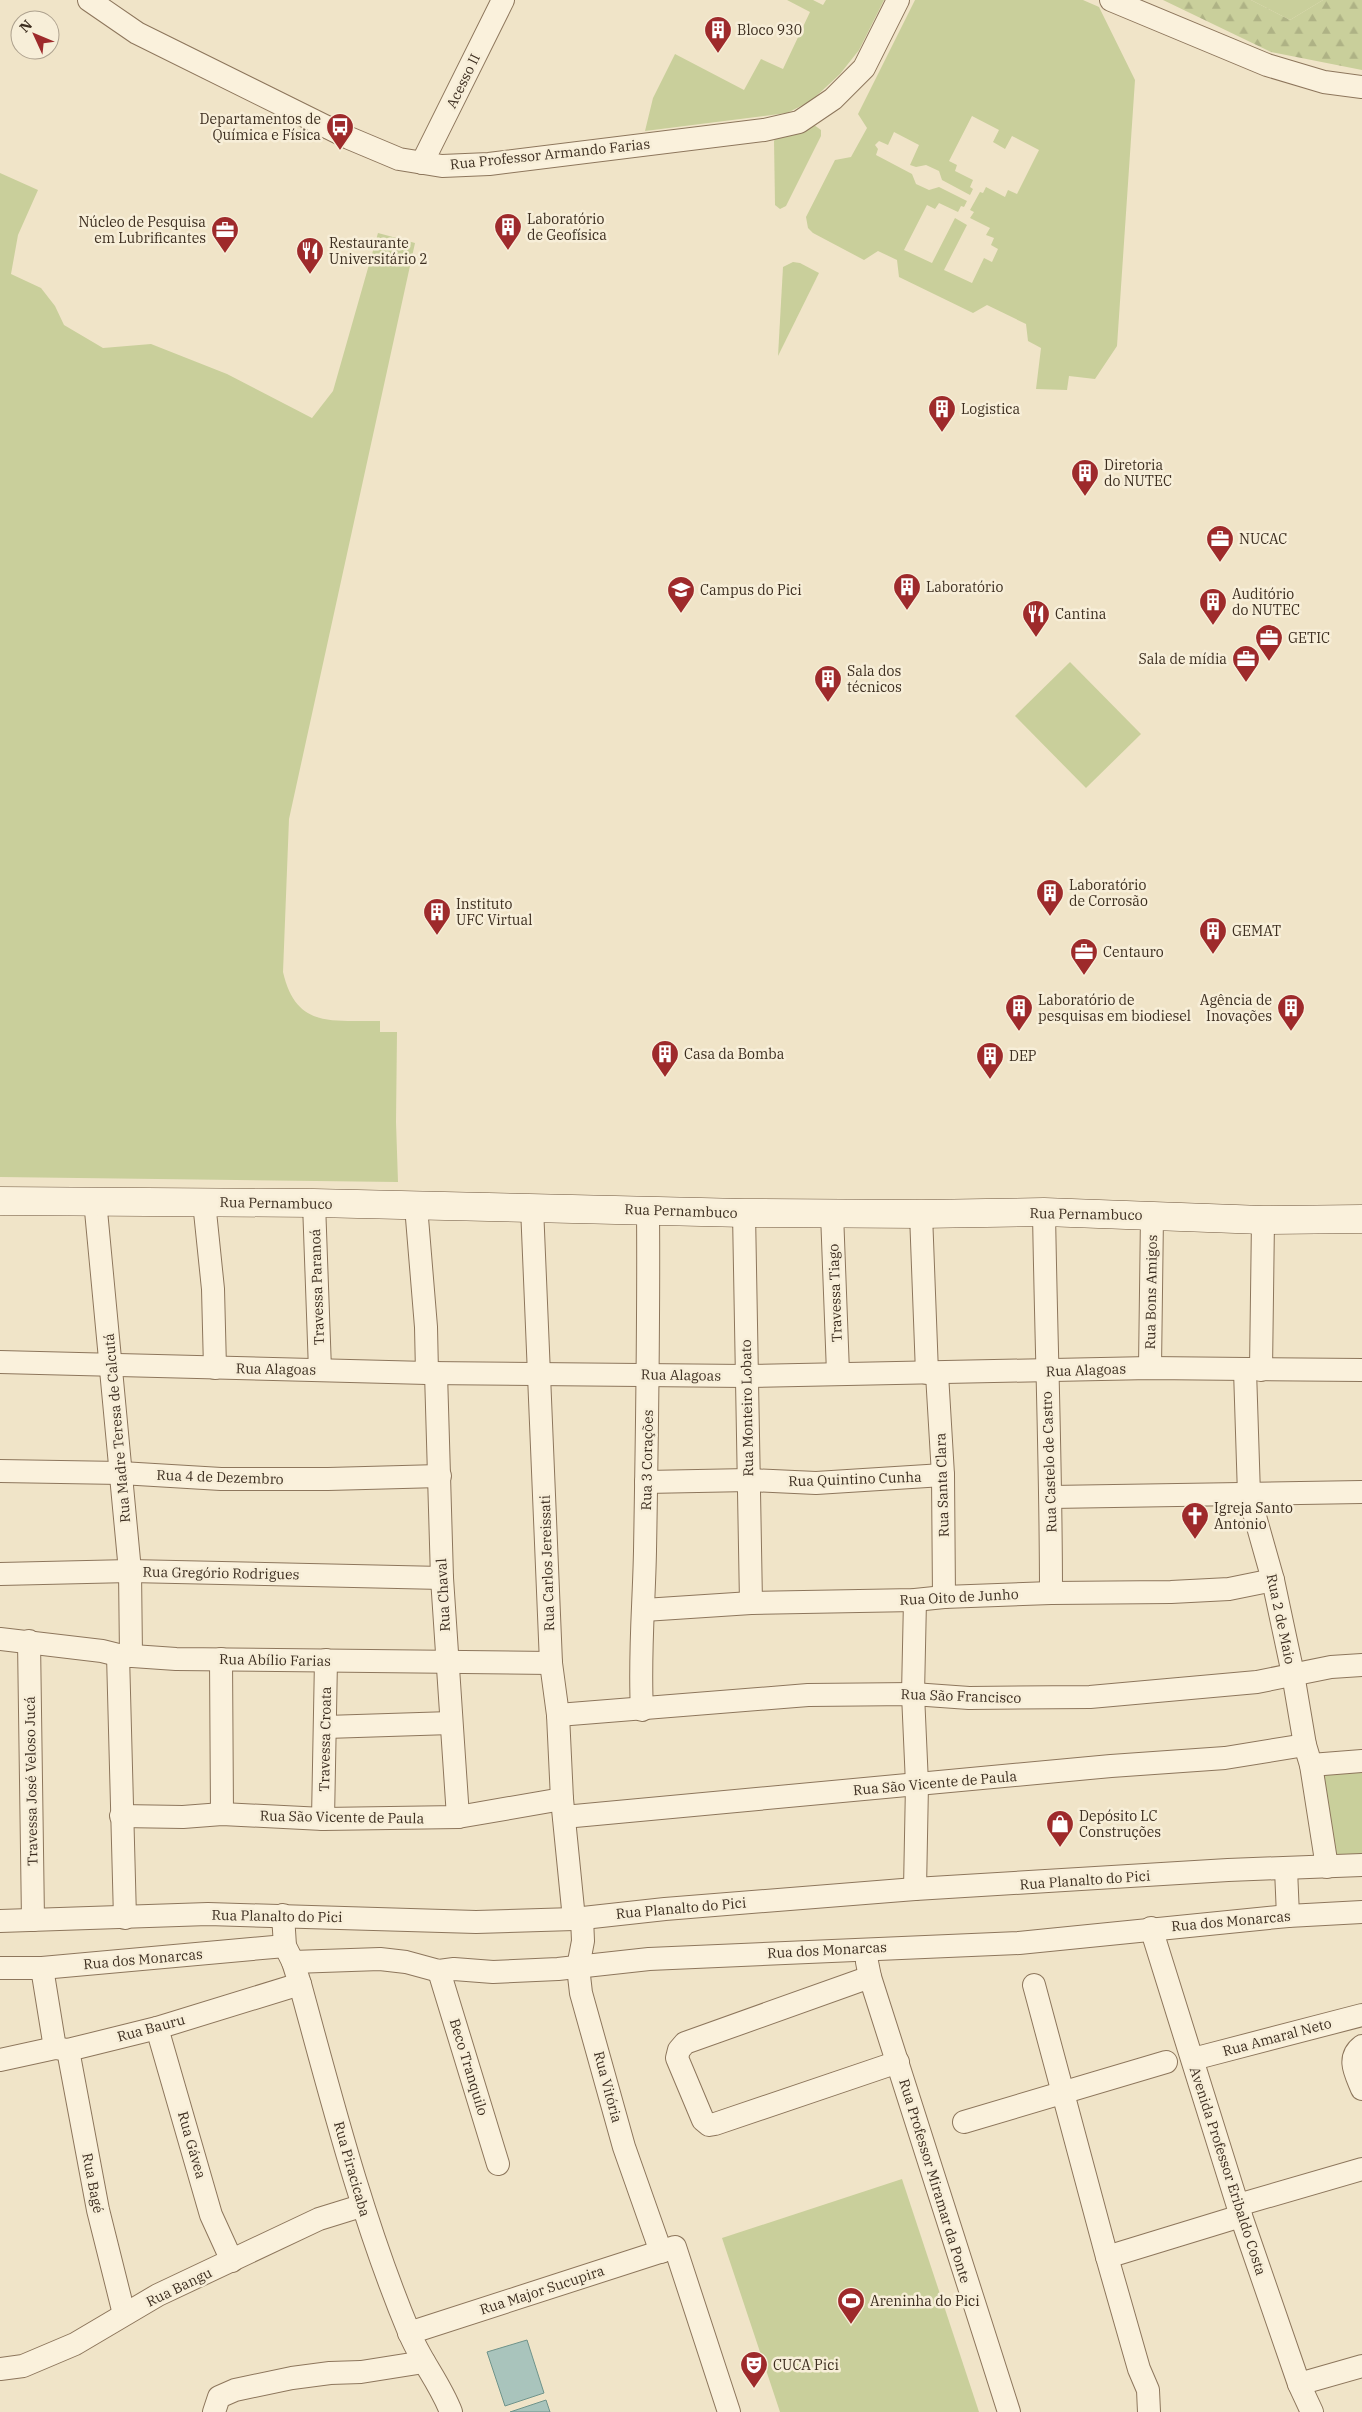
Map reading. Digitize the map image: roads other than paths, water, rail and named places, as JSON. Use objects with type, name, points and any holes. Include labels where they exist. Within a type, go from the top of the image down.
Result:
[{"type":"street","name":"Rua Professor Armando Farias","points":[[89,0],[137,33],[349,138],[399,159],[442,166],[490,164],[764,130],[799,122],[833,99],[864,68],[898,0]]},
{"type":"street","name":"Acesso II","points":[[422,163],[503,0]]},
{"type":"street","points":[[1111,0],[1268,65],[1324,82],[1362,86]]},
{"type":"street","name":"Rua Pernambuco","points":[[0,1201],[95,1200],[314,1203],[744,1213],[921,1214],[1044,1212],[1263,1220],[1362,1219]]},
{"type":"street","name":"Rua Madre Teresa de Calcutá","points":[[95,1200],[130,1571],[125,1655],[122,1816],[125,1918]]},
{"type":"street","points":[[204,1202],[213,1290],[215,1368]]},
{"type":"street","name":"Travessa Paranoá","points":[[314,1203],[320,1370]]},
{"type":"street","name":"Rua Chaval","points":[[416,1206],[440,1476],[442,1578],[458,1817]]},
{"type":"street","name":"Rua Carlos Jereissati","points":[[532,1207],[552,1663],[558,1716],[563,1808],[578,1919]]},
{"type":"street","name":"Rua 3 Corações","points":[[642,1710],[640,1673],[644,1610],[649,1375],[648,1210]]},
{"type":"street","name":"Rua Castelo de Castro","points":[[1044,1212],[1046,1371],[1051,1497],[1051,1593]]},
{"type":"street","name":"Rua Monteiro Lobato","points":[[744,1213],[751,1603]]},
{"type":"street","name":"Travessa Tiago","points":[[832,1213],[838,1373]]},
{"type":"street","name":"Rua Santa Clara","points":[[921,1214],[932,1374],[943,1475],[944,1597]]},
{"type":"street","name":"Rua Bons Amigos","points":[[1150,1368],[1152,1215]]},
{"type":"street","name":"Rua 2 de Maio","points":[[1263,1220],[1253,1370],[1249,1495],[1273,1580],[1293,1674],[1327,1867]]},
{"type":"street","name":"Rua Alagoas","points":[[0,1362],[432,1373],[746,1376],[838,1373],[932,1374],[1150,1368],[1362,1370]]},
{"type":"street","name":"Rua 4 de Dezembro","points":[[0,1471],[120,1473],[222,1479],[440,1476]]},
{"type":"street","name":"Rua Quintino Cunha","points":[[646,1482],[749,1480],[816,1483],[943,1475]]},
{"type":"street","points":[[1051,1497],[1362,1492]]},
{"type":"street","name":"Rua Gregório Rodrigues","points":[[0,1574],[130,1571],[442,1578]]},
{"type":"street","name":"Rua Oito de Junho","points":[[644,1610],[751,1603],[915,1600],[944,1597],[1051,1593],[1171,1592],[1229,1589],[1273,1580]]},
{"type":"street","points":[[915,1600],[913,1694],[917,1784],[915,1889]]},
{"type":"street","name":"Rua Abílio Farias","points":[[0,1639],[29,1641],[125,1655],[221,1659],[552,1663]]},
{"type":"street","name":"Travessa José Veloso Jucá","points":[[29,1641],[33,1920]]},
{"type":"street","points":[[221,1659],[222,1814]]},
{"type":"street","name":"Travessa Croata","points":[[323,1818],[326,1660]]},
{"type":"street","name":"Rua São Francisco","points":[[558,1716],[808,1695],[913,1694],[969,1698],[1090,1697],[1257,1682],[1330,1667],[1362,1665]]},
{"type":"street","points":[[326,1727],[451,1723]]},
{"type":"street","name":"Rua São Vicente de Paula","points":[[122,1816],[183,1817],[222,1814],[323,1818],[458,1817],[917,1784],[1225,1758],[1308,1755],[1362,1761]]},
{"type":"street","name":"Rua Planalto do Pici","points":[[0,1921],[208,1914],[476,1922],[578,1919],[665,1909],[915,1889],[1362,1865]]},
{"type":"street","points":[[1286,1869],[1288,1916]]},
{"type":"street","name":"Rua dos Monarcas","points":[[0,1968],[42,1968],[289,1954],[380,1959],[406,1962],[439,1971],[454,1969],[502,1971],[649,1959],[1019,1943],[1151,1928],[1288,1916],[1362,1912]]},
{"type":"street","name":"Rua Piracicaba","points":[[283,1915],[289,1954],[300,1984],[361,2206],[409,2333],[424,2362],[441,2386],[451,2412]]},
{"type":"street","name":"Rua Vitória","points":[[578,1919],[583,1941],[578,1966],[581,1993],[624,2147],[668,2249],[729,2412]]},
{"type":"street","name":"Avenida Professor Eribaldo Costa","points":[[1151,1928],[1239,2211],[1299,2384],[1312,2412]]},
{"type":"street","name":"Rua Professor Miramar da Ponte","points":[[865,1949],[870,1977],[898,2062],[925,2154],[1009,2412]]},
{"type":"street","name":"Rua Bagé","points":[[42,1968],[124,2314]]},
{"type":"street","name":"Beco Tranquilo","points":[[439,1971],[498,2164]]},
{"type":"street","points":[[870,1977],[685,2043],[679,2050],[678,2058],[703,2120],[709,2125],[898,2062]]},
{"type":"street","name":"Rua Bauru","points":[[0,2060],[157,2028],[300,1984]]},
{"type":"street","points":[[1034,1985],[1107,2256],[1139,2369],[1148,2390],[1149,2412]]},
{"type":"street","name":"Rua Amaral Neto","points":[[1193,2059],[1362,2015]]},
{"type":"street","name":"Rua Gávea","points":[[157,2028],[211,2214],[232,2261]]},
{"type":"street","points":[[1362,2046],[1357,2050],[1352,2061],[1362,2089]]},
{"type":"street","points":[[964,2122],[1166,2062]]},
{"type":"street","points":[[1107,2256],[1211,2225],[1239,2211],[1362,2169]]},
{"type":"street","name":"Rua Bangu","points":[[0,2369],[23,2366],[40,2360],[110,2325],[124,2314],[158,2295],[319,2219],[361,2206]]},
{"type":"street","name":"Rua Major Sucupira","points":[[409,2333],[668,2249]]},
{"type":"street","points":[[214,2412],[219,2397],[235,2390],[292,2378],[330,2373],[361,2372],[424,2362]]},
{"type":"street","points":[[1299,2384],[1362,2366]]},
{"type":"water","points":[[527,2340],[544,2393],[505,2406],[487,2352]]},
{"type":"water","points":[[546,2400],[550,2412],[510,2412]]},
{"type":"place","name":"Bloco 930","points":[[718,54]]},
{"type":"place","name":"Departamentos de Química e Física","points":[[340,151]]},
{"type":"place","name":"Laboratório de Geofísica","points":[[508,251]]},
{"type":"place","name":"Núcleo de Pesquisa em Lubrificantes","points":[[225,254]]},
{"type":"place","name":"Restaurante Universitário 2","points":[[310,275]]},
{"type":"place","name":"Logistica","points":[[942,433]]},
{"type":"place","name":"Diretoria do NUTEC","points":[[1085,497]]},
{"type":"place","name":"NUCAC","points":[[1220,563]]},
{"type":"place","name":"Laboratório","points":[[907,611]]},
{"type":"place","name":"Campus do Pici","points":[[681,614]]},
{"type":"place","name":"Auditório do NUTEC","points":[[1213,626]]},
{"type":"place","name":"Cantina","points":[[1036,638]]},
{"type":"place","name":"GETIC","points":[[1269,662]]},
{"type":"place","name":"Sala de mídia","points":[[1246,683]]},
{"type":"place","name":"Sala dos técnicos","points":[[828,703]]},
{"type":"place","name":"Laboratório de Corrosão","points":[[1050,917]]},
{"type":"place","name":"Instituto UFC Virtual","points":[[437,936]]},
{"type":"place","name":"GEMAT","points":[[1213,955]]},
{"type":"place","name":"Centauro","points":[[1084,976]]},
{"type":"place","name":"Laboratório de pesquisas em biodiesel","points":[[1019,1032]]},
{"type":"place","name":"Agência de Inovações","points":[[1291,1032]]},
{"type":"place","name":"Casa da Bomba","points":[[665,1078]]},
{"type":"place","name":"DEP","points":[[990,1080]]},
{"type":"place","name":"Igreja Santo Antonio","points":[[1195,1540]]},
{"type":"place","name":"Depósito LC Construções","points":[[1060,1848]]},
{"type":"place","name":"Areninha do Pici","points":[[851,2325]]},
{"type":"place","name":"CUCA Pici","points":[[754,2389]]}]
